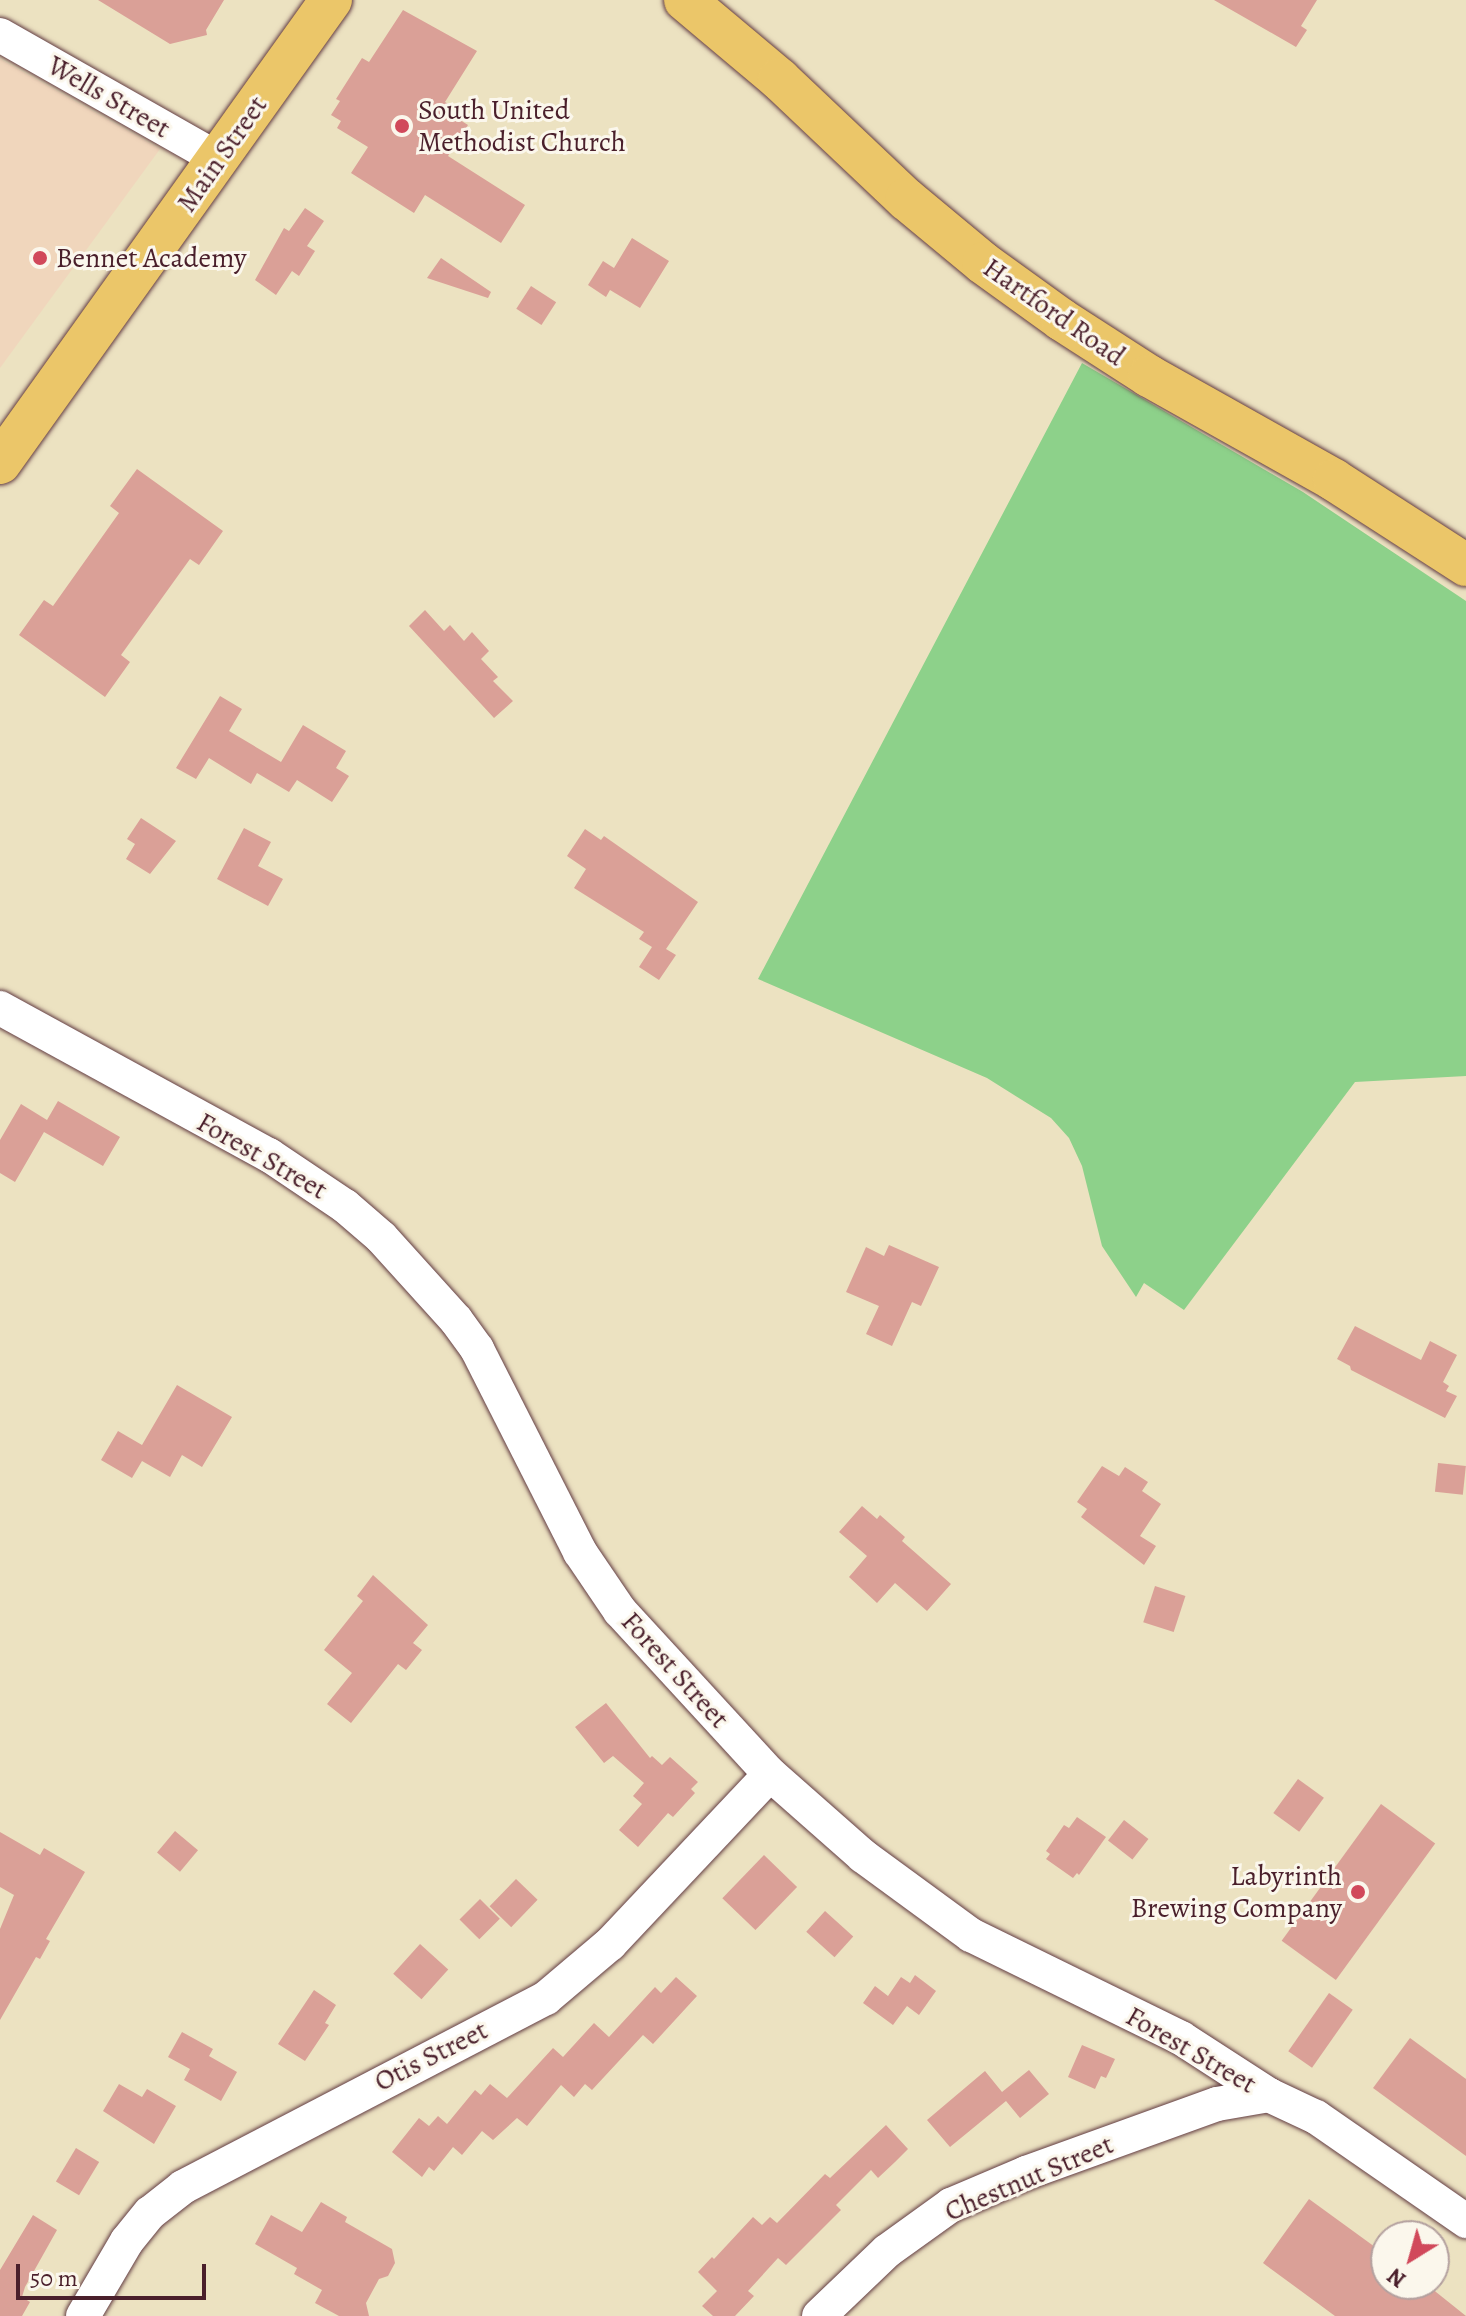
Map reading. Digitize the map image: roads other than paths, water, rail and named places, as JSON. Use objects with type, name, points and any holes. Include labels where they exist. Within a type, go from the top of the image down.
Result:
[{"type":"main road","name":"Main Street","points":[[1,459],[331,0]]},
{"type":"main road","name":"Hartford Road","points":[[685,0],[779,79],[906,199],[1016,288],[1149,376],[1308,464],[1466,565]]},
{"type":"street","name":"Wells Street","points":[[0,35],[218,159]]},
{"type":"street","name":"Forest Street","points":[[0,1008],[269,1155],[335,1199],[381,1237],[456,1320],[477,1349],[580,1552],[620,1611],[770,1774],[863,1856],[971,1935],[1181,2038],[1269,2095],[1316,2117],[1466,2221]]},
{"type":"street","name":"Otis Street","points":[[83,2316],[127,2241],[150,2213],[183,2187],[546,1998],[610,1944],[770,1774]]},
{"type":"street","name":"Chestnut Street","points":[[819,2316],[887,2251],[951,2205],[1217,2104],[1269,2095]]},
{"type":"place","name":"South United Methodist Church","points":[[402,126]]},
{"type":"place","name":"Bennet Academy","points":[[40,258]]},
{"type":"place","name":"Labyrinth Brewing Company","points":[[1358,1892]]}]
